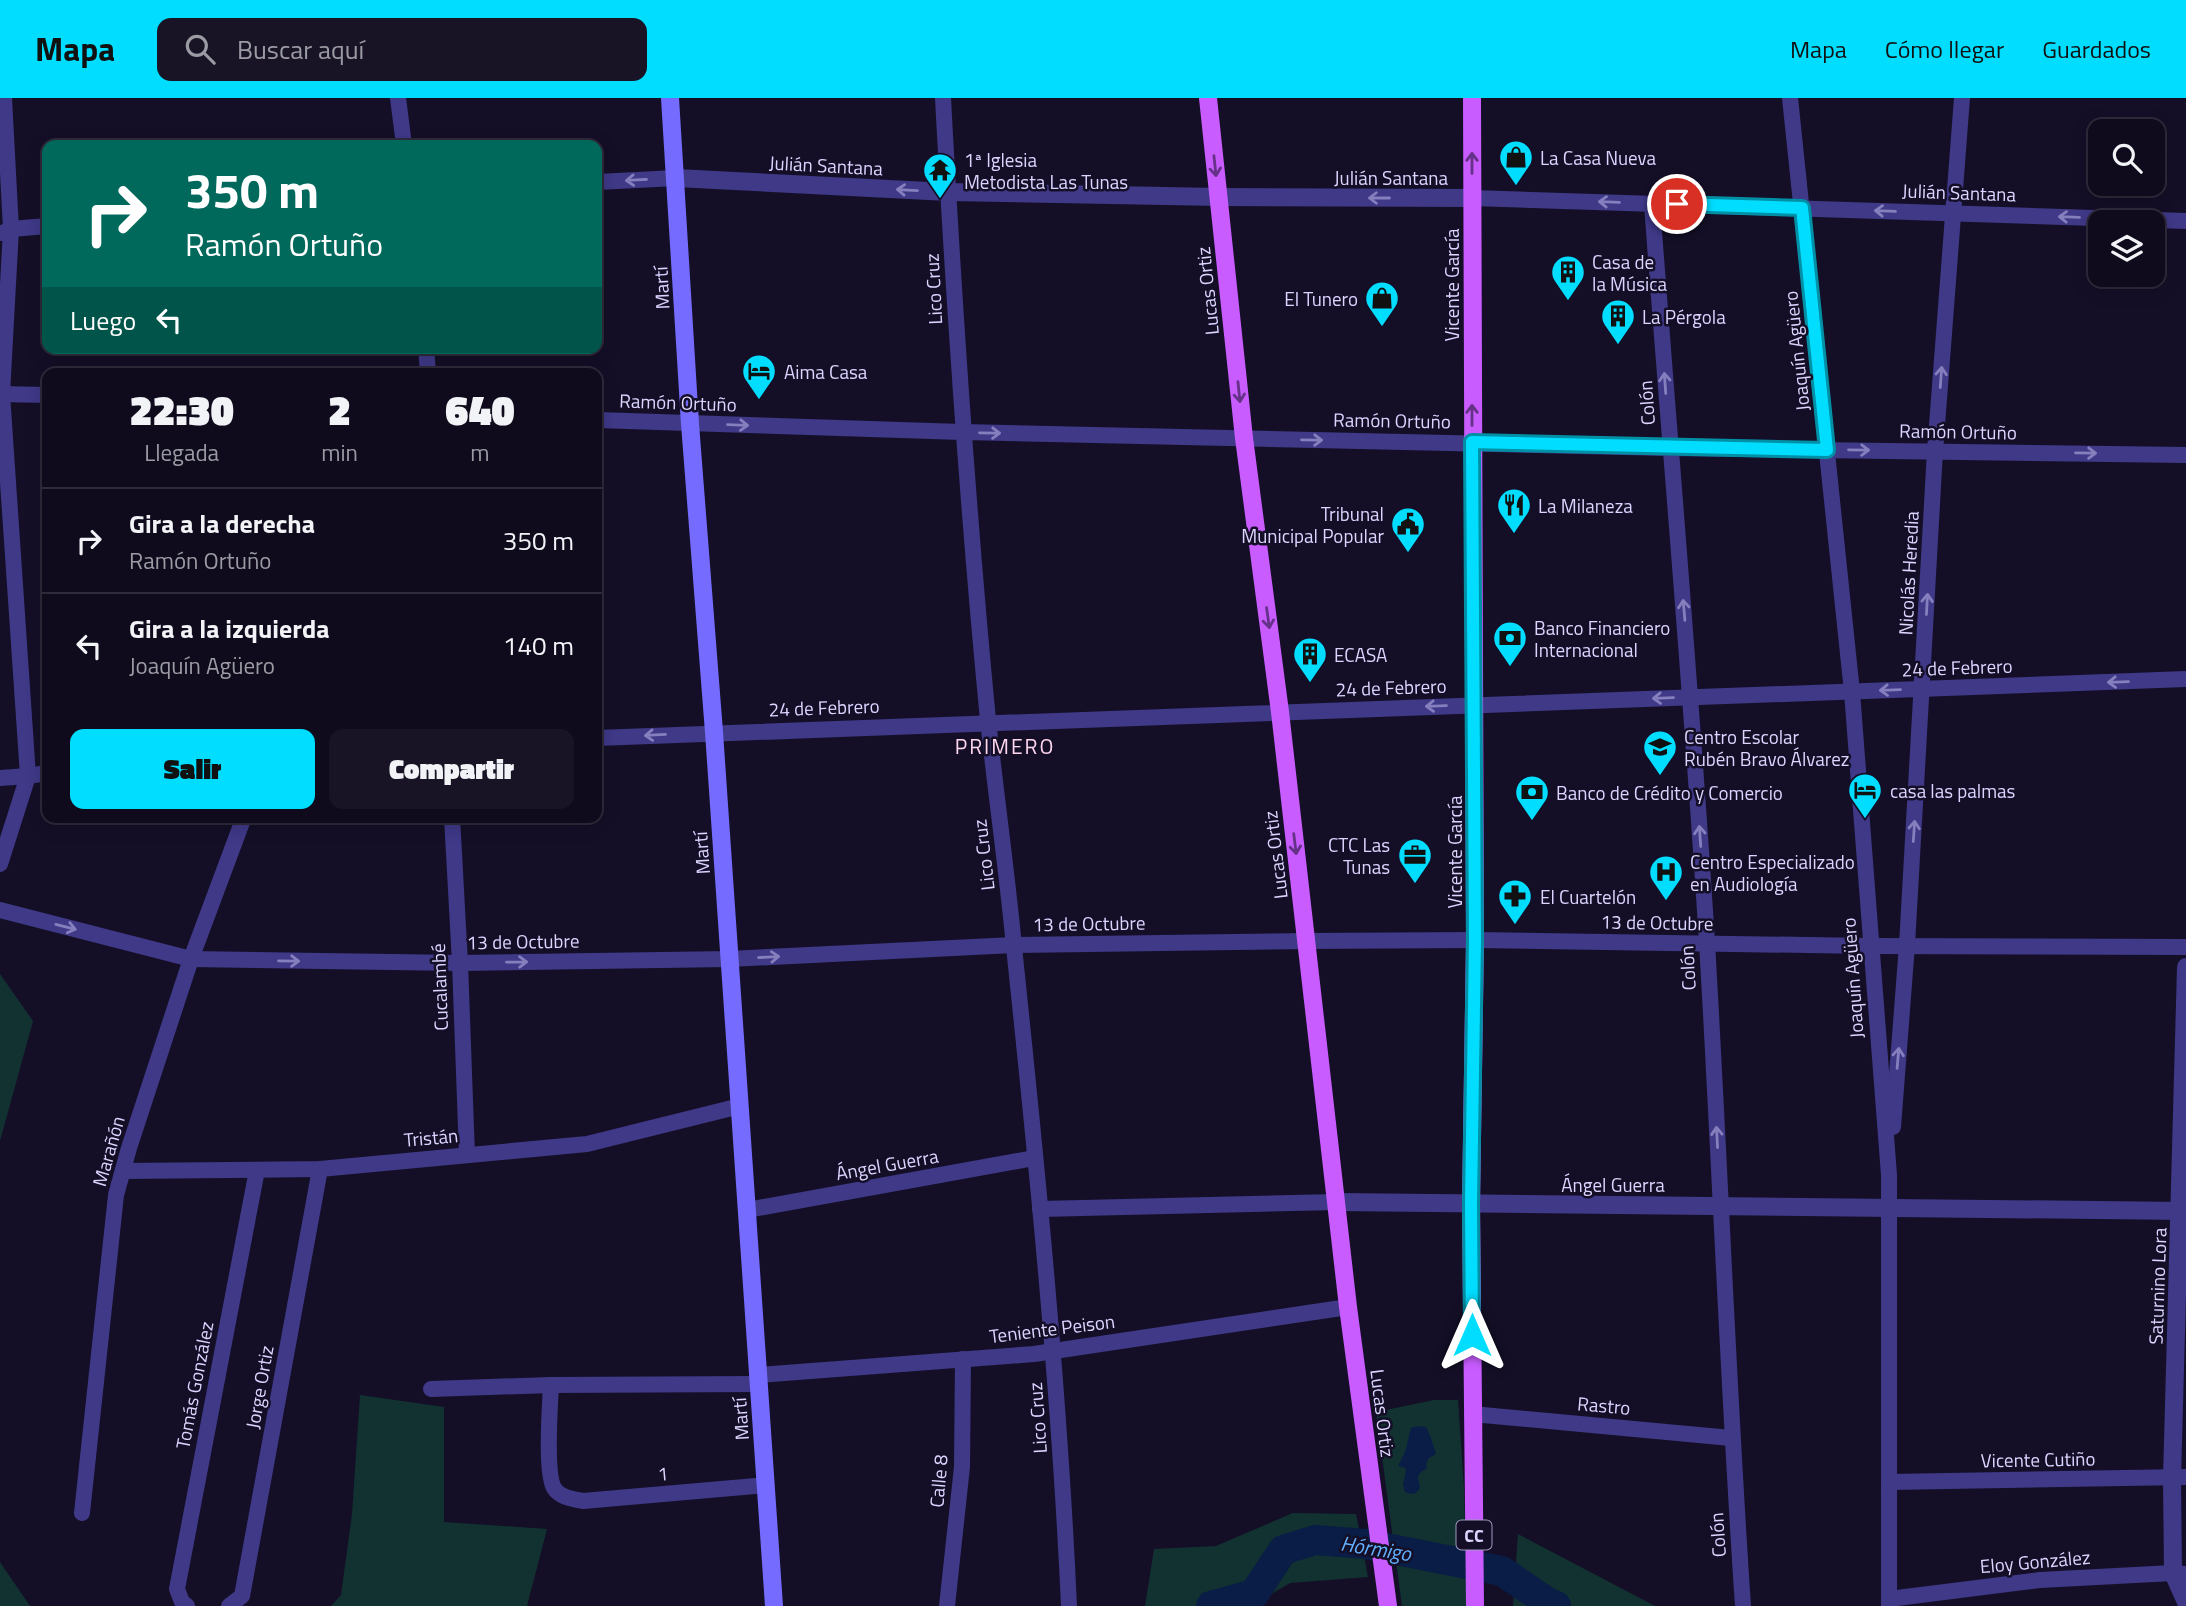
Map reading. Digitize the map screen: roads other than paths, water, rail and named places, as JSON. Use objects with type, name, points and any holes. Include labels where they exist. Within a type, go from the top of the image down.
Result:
[{"type":"main road","name":"Martí","points":[[670,98],[690,424],[714,732],[774,1606]]},
{"type":"main road","name":"Lucas Ortiz","points":[[1208,98],[1244,438],[1280,712],[1348,1307],[1387,1598]]},
{"type":"main road","name":"Vicente García","points":[[1472,98],[1475,940],[1471,1204],[1475,1606]]},
{"type":"street","points":[[0,864],[28,776],[1,394],[6,231],[4,98]]},
{"type":"street","points":[[398,98],[403,140]]},
{"type":"street","name":"Lico Cruz","points":[[943,98],[962,432],[1053,1351],[1069,1606]]},
{"type":"street","name":"Joaquín Agüero","points":[[1790,98],[1852,691],[1889,1175],[1889,1603]]},
{"type":"street","name":"Nicolás Heredia","points":[[1889,1175],[1907,945],[1935,452],[1962,98]]},
{"type":"street","name":"Julián Santana","points":[[602,183],[676,178],[948,192],[1472,198],[2186,221]]},
{"type":"street","name":"Colón","points":[[1652,204],[1692,697],[1721,1205],[1731,1438],[1743,1606]]},
{"type":"street","points":[[6,231],[42,227]]},
{"type":"street","points":[[1,394],[42,395]]},
{"type":"street","name":"Ramón Ortuño","points":[[602,420],[962,432],[1670,448],[2186,454]]},
{"type":"street","name":"24 de Febrero","points":[[602,738],[2186,680]]},
{"type":"street","points":[[0,778],[42,774]]},
{"type":"street","name":"Marañón","points":[[82,1513],[116,1195],[191,960],[242,823]]},
{"type":"street","name":"Cucalambé","points":[[452,823],[467,1155]]},
{"type":"street","name":"13 de Octubre","points":[[0,910],[191,960],[460,963],[729,959],[1014,945],[1475,940],[1870,946],[2186,947]]},
{"type":"street","name":"Saturnino Lora","points":[[2186,967],[2179,1477],[2179,1573],[2186,1602]]},
{"type":"street","name":"Tristán","points":[[123,1171],[320,1169],[587,1144],[740,1107]]},
{"type":"street","name":"Ángel Guerra","points":[[747,1210],[1034,1158]]},
{"type":"street","name":"Jorge Ortiz","points":[[229,1606],[242,1596],[320,1169]]},
{"type":"street","name":"Tomás González","points":[[187,1606],[182,1602],[177,1589],[257,1170]]},
{"type":"street","name":"Ángel Guerra","points":[[1040,1209],[1337,1202],[2183,1211]]},
{"type":"street","name":"Teniente Peison","points":[[431,1389],[758,1379],[1053,1351],[1348,1307]]},
{"type":"street","name":"Calle 8","points":[[947,1606],[962,1467],[963,1359]]},
{"type":"street","name":"1","points":[[551,1385],[548,1440],[551,1472],[554,1488],[564,1497],[583,1501],[766,1485]]},
{"type":"street","name":"Rastro","points":[[1472,1414],[1731,1438]]},
{"type":"street","name":"Vicente Cutiño","points":[[1890,1482],[2179,1477]]},
{"type":"street","name":"Eloy González","points":[[1889,1603],[2040,1580],[2179,1573]]},
{"type":"water","points":[[1426,1427],[1436,1454],[1429,1458],[1427,1468],[1419,1474],[1420,1488],[1411,1494],[1405,1492],[1403,1485],[1405,1468],[1398,1466],[1411,1428]]},
{"type":"waterway","name":"Hórmigo","points":[[1211,1606],[1254,1594],[1283,1550],[1315,1540],[1366,1544],[1502,1571],[1556,1606]]},
{"type":"place","name":"La Casa Nueva","points":[[1516,187]]},
{"type":"place","name":"1ª Iglesia Metodista Las Tunas","points":[[940,200]]},
{"type":"place","name":"Casa de la Música","points":[[1568,302]]},
{"type":"place","name":"El Tunero","points":[[1382,328]]},
{"type":"place","name":"La Pérgola","points":[[1618,346]]},
{"type":"place","name":"Aima Casa","points":[[759,401]]},
{"type":"place","name":"La Milaneza","points":[[1514,535]]},
{"type":"place","name":"Tribunal Municipal Popular","points":[[1408,554]]},
{"type":"place","name":"Banco Financiero Internacional","points":[[1510,668]]},
{"type":"place","name":"ECASA","points":[[1310,684]]},
{"type":"place","name":"Centro Escolar Rubén Bravo Álvarez","points":[[1660,777]]},
{"type":"place","name":"casa las palmas","points":[[1865,820]]},
{"type":"place","name":"Banco de Crédito y Comercio","points":[[1532,822]]},
{"type":"place","name":"CTC Las Tunas","points":[[1415,885]]},
{"type":"place","name":"Centro Especializado en Audiología","points":[[1666,902]]},
{"type":"place","name":"El Cuartelón","points":[[1515,926]]},
{"type":"district","name":"PRIMERO","points":[[1005,746]]}]
